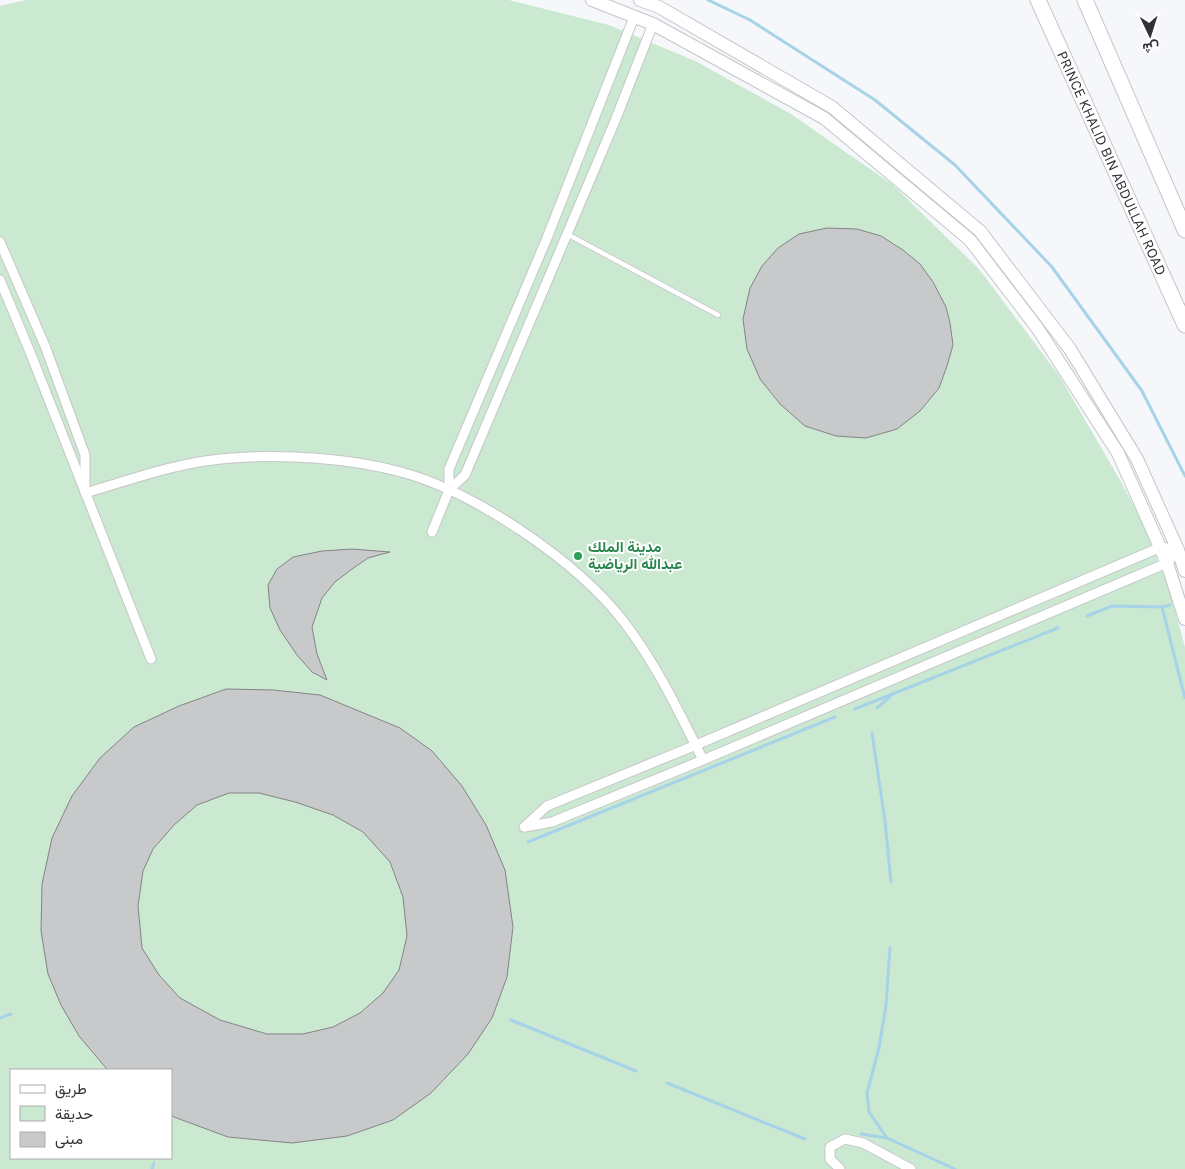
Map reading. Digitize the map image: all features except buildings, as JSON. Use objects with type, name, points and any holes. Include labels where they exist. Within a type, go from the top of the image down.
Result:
[{"type":"main road","points":[[592,0],[653,24],[824,118],[970,240],[1038,329],[1118,454],[1161,547],[1185,619]]},
{"type":"main road","points":[[634,17],[640,0],[661,4],[832,107],[980,231],[1070,349],[1138,459],[1178,550],[1185,571]]},
{"type":"main road","name":"PRINCE KHALID BIN ABDULLAH ROAD","points":[[1038,0],[1185,325]]},
{"type":"main road","points":[[1085,0],[1185,230]]},
{"type":"main road","points":[[653,24],[661,4]]},
{"type":"street","points":[[432,532],[449,490],[449,469],[547,238],[634,17]]},
{"type":"street","points":[[449,490],[465,475],[615,121],[653,24]]},
{"type":"street","points":[[0,242],[45,346],[86,455],[85,493]]},
{"type":"street","points":[[0,280],[151,659]]},
{"type":"street","points":[[85,493],[176,466],[231,458],[280,457],[346,462],[401,472],[449,490],[498,517],[551,551],[590,586],[623,621],[651,660],[675,702],[703,760]]},
{"type":"street","points":[[1161,547],[1178,550],[1167,563],[703,760],[552,822],[524,827],[547,806],[696,745],[1161,547]]},
{"type":"street","points":[[840,1169],[830,1160],[830,1147],[845,1139],[863,1143],[911,1169]]},
{"type":"lane","points":[[567,234],[718,315]]},
{"type":"green space","name":"مدينة الملك عبدالله الرياضية","points":[[26,0],[509,0],[609,25],[695,61],[791,114],[893,185],[979,269],[1060,377],[1120,480],[1143,523],[1169,589],[1185,647],[1185,1169],[0,1169],[0,6]]},
{"type":"waterway","points":[[708,0],[750,20],[875,100],[955,165],[1052,267],[1142,391],[1185,476]]},
{"type":"waterway","points":[[1087,616],[1112,606],[1162,607],[1170,605]]},
{"type":"waterway","points":[[1162,607],[1185,698]]},
{"type":"waterway","points":[[855,709],[1058,628]]},
{"type":"waterway","points":[[877,708],[890,697]]},
{"type":"waterway","points":[[528,842],[835,717]]},
{"type":"waterway","points":[[872,733],[885,821],[891,882]]},
{"type":"waterway","points":[[887,1138],[869,1112],[867,1093],[879,1048],[886,1005],[890,948]]},
{"type":"waterway","points":[[0,1018],[11,1014]]},
{"type":"waterway","points":[[511,1020],[636,1071]]},
{"type":"waterway","points":[[667,1083],[805,1139]]},
{"type":"waterway","points":[[861,1134],[887,1138],[955,1169]]},
{"type":"waterway","points":[[152,1169],[154,1163]]},
{"type":"place","name":"مدينة الملك عبدالله الرياضية","points":[[578,556]]}]
